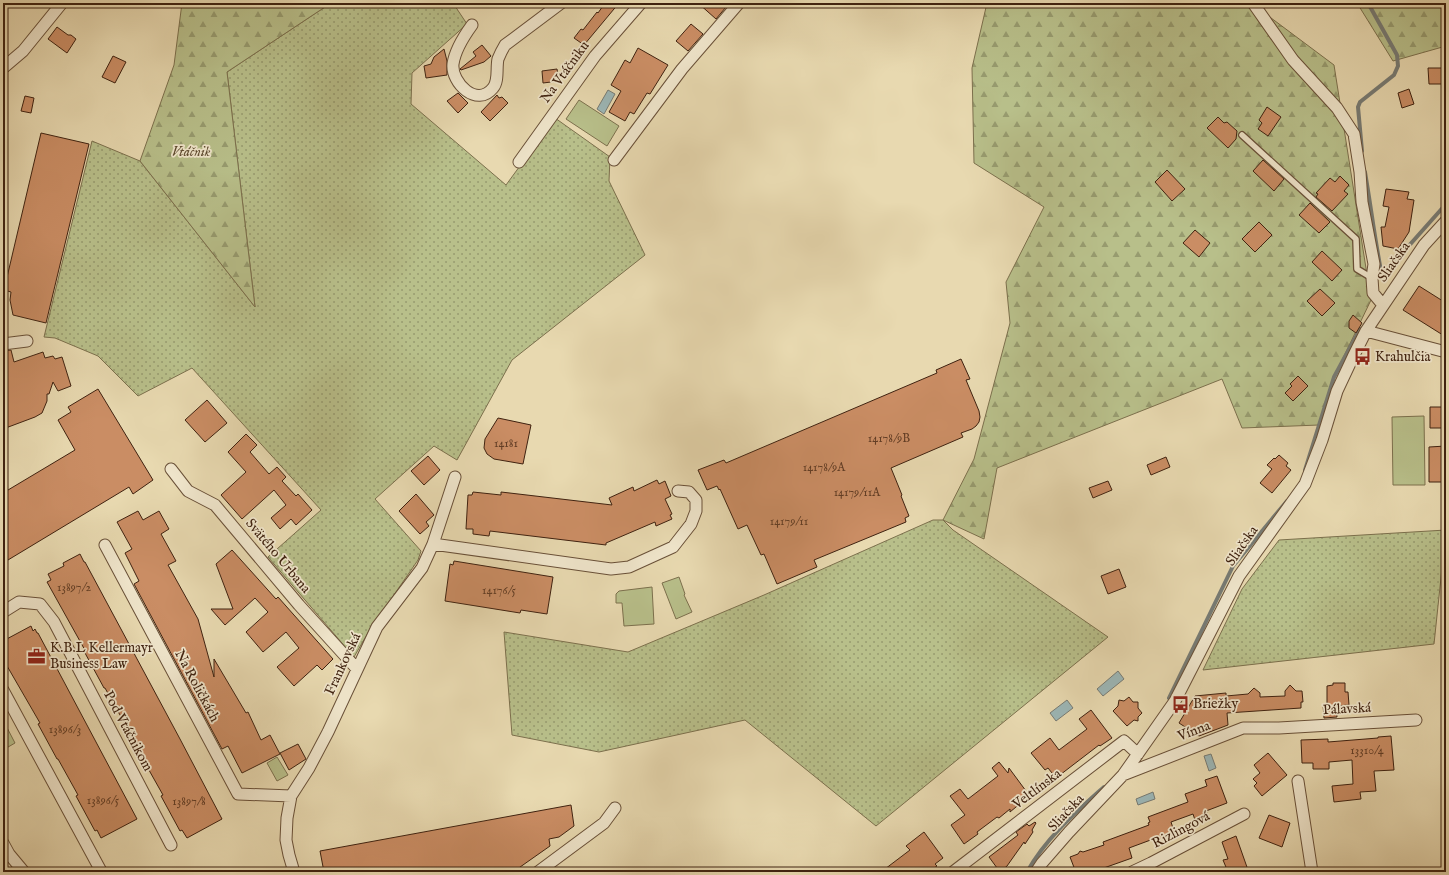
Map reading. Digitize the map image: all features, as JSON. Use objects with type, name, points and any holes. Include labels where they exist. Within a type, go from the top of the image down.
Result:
[{"type":"street","points":[[3,68],[23,51],[62,3]]},
{"type":"street","points":[[472,25],[465,34],[454,58],[454,71],[456,79],[466,91],[479,95],[487,94],[496,84],[498,59],[505,45],[561,3]]},
{"type":"street","name":"Na Vtáčniku","points":[[519,162],[595,56],[641,3]]},
{"type":"street","points":[[614,160],[686,64],[739,3]]},
{"type":"street","points":[[1253,3],[1293,60],[1337,108],[1354,134],[1360,172],[1362,202],[1374,264],[1372,278],[1373,293],[1383,305]]},
{"type":"street","name":"Sliačska","points":[[1036,872],[1069,832],[1123,775],[1175,700],[1239,576],[1305,484],[1322,440],[1337,391],[1352,357],[1366,331],[1424,245],[1446,221]]},
{"type":"street","points":[[1366,331],[1446,352]]},
{"type":"street","points":[[3,344],[27,342]]},
{"type":"street","name":"Svätého Urbana","points":[[171,469],[188,491],[215,505],[299,605],[357,669]]},
{"type":"street","name":"Frankovská","points":[[294,872],[286,840],[287,818],[292,796],[309,768],[377,627],[422,568],[434,544],[455,477]]},
{"type":"street","points":[[434,544],[611,569],[629,567],[673,547],[691,524],[696,511],[696,500],[689,492],[678,491]]},
{"type":"street","name":"Na Roličkách","points":[[105,545],[238,794],[292,796]]},
{"type":"street","name":"Pod Vtáčnikom","points":[[3,612],[19,602],[40,604],[54,622],[171,845]]},
{"type":"street","points":[[3,690],[101,871]]},
{"type":"street","name":"Pálavská","points":[[1279,728],[1416,720]]},
{"type":"street","name":"Vínna","points":[[1123,775],[1243,728],[1279,728]]},
{"type":"street","name":"Veltlínska","points":[[953,872],[1124,741],[1138,754]]},
{"type":"street","points":[[1298,781],[1312,872]]},
{"type":"street","points":[[538,872],[604,823],[616,808]]},
{"type":"street","name":"Rizlingová","points":[[1132,872],[1151,864],[1244,814]]},
{"type":"street","points":[[3,843],[9,854],[24,872]]},
{"type":"lane","points":[[1242,135],[1356,239],[1357,269],[1372,278]]},
{"type":"green space","name":"Vtáčnik","points":[[182,3],[331,3],[227,72],[255,307],[140,161],[174,65]]},
{"type":"green space","points":[[331,3],[453,3],[467,24],[412,73],[411,104],[506,185],[555,118],[610,157],[609,181],[645,255],[512,360],[457,460],[434,446],[375,499],[421,551],[418,560],[369,631],[354,657],[268,557],[321,510],[192,368],[138,396],[98,356],[55,338],[44,337],[92,141],[140,161],[255,307],[227,72]]},
{"type":"green space","points":[[987,3],[1251,3],[1334,65],[1371,300],[1332,381],[1319,425],[1242,428],[1222,379],[997,468],[984,539],[943,520],[974,459],[1010,323],[1006,282],[1044,207],[974,163],[972,68]]},
{"type":"green space","points":[[1357,3],[1446,3],[1446,46],[1393,61]]},
{"type":"green space","points":[[579,100],[619,126],[607,146],[566,119]]},
{"type":"green space","points":[[1424,416],[1425,485],[1393,485],[1392,417]]},
{"type":"green space","points":[[933,520],[943,520],[953,530],[1108,637],[876,826],[745,720],[599,752],[512,735],[504,632],[628,652],[764,595]]},
{"type":"green space","points":[[1446,530],[1434,644],[1203,670],[1242,589],[1279,540]]},
{"type":"green space","points":[[679,577],[685,594],[684,595],[692,612],[676,619],[662,583]]},
{"type":"green space","points":[[652,587],[654,624],[624,626],[622,603],[616,603],[616,594],[619,591]]},
{"type":"green space","points":[[3,720],[15,743],[3,750]]},
{"type":"green space","points":[[277,757],[288,775],[277,781],[267,763]]},
{"type":"water","points":[[608,90],[615,94],[604,114],[597,109]]},
{"type":"water","points":[[1118,671],[1124,679],[1103,696],[1097,689]]},
{"type":"water","points":[[1067,700],[1073,708],[1056,721],[1050,713]]},
{"type":"water","points":[[1211,754],[1216,768],[1209,771],[1204,756]]},
{"type":"water","points":[[1153,792],[1155,799],[1138,805],[1136,799]]},
{"type":"building","points":[[605,3],[619,3],[584,45],[574,38],[581,29],[583,30]]},
{"type":"building","points":[[698,3],[722,3],[726,7],[716,19]]},
{"type":"building","points":[[691,24],[703,34],[688,51],[676,41]]},
{"type":"building","points":[[57,27],[76,39],[67,53],[48,39]]},
{"type":"building","points":[[482,45],[491,56],[484,62],[461,70],[460,69],[476,56],[473,52]]},
{"type":"building","points":[[638,48],[668,65],[650,94],[647,93],[634,114],[630,112],[625,121],[609,112],[621,91],[611,85],[625,60],[630,63]]},
{"type":"building","points":[[444,49],[447,61],[447,75],[426,78],[424,66],[431,64],[434,57]]},
{"type":"building","points":[[113,56],[126,62],[115,83],[102,77]]},
{"type":"building","points":[[1428,68],[1445,68],[1445,84],[1429,84]]},
{"type":"building","points":[[557,69],[559,81],[543,83],[542,71]]},
{"type":"building","points":[[1409,89],[1414,104],[1402,108],[1398,93]]},
{"type":"building","points":[[458,93],[468,103],[458,113],[447,101]]},
{"type":"building","points":[[497,95],[499,98],[502,97],[508,103],[490,121],[481,112]]},
{"type":"building","points":[[25,96],[34,98],[31,113],[21,111]]},
{"type":"building","points":[[1267,107],[1281,117],[1268,136],[1258,129],[1262,123],[1259,120]]},
{"type":"building","points":[[1218,117],[1224,123],[1227,122],[1237,131],[1236,139],[1228,148],[1207,128]]},
{"type":"building","points":[[41,133],[89,144],[46,323],[13,315],[10,300],[11,292],[4,290]]},
{"type":"building","points":[[1263,160],[1284,179],[1274,191],[1253,171]]},
{"type":"building","points":[[1167,170],[1185,189],[1172,201],[1155,182]]},
{"type":"building","points":[[1340,176],[1349,185],[1344,191],[1348,194],[1332,211],[1316,197],[1318,194],[1316,193],[1330,178],[1335,182]]},
{"type":"building","points":[[1386,189],[1409,192],[1407,199],[1414,200],[1409,232],[1398,249],[1383,246],[1381,227],[1385,227],[1389,207],[1383,206]]},
{"type":"building","points":[[1310,203],[1330,222],[1319,233],[1299,215]]},
{"type":"building","points":[[1259,222],[1272,235],[1255,252],[1242,239]]},
{"type":"building","points":[[1195,230],[1210,243],[1199,257],[1183,243]]},
{"type":"building","points":[[1322,251],[1342,270],[1332,281],[1312,262]]},
{"type":"building","points":[[1419,286],[1446,303],[1446,337],[1403,310]]},
{"type":"building","points":[[1320,289],[1335,303],[1322,316],[1307,301]]},
{"type":"building","points":[[1353,315],[1362,323],[1356,333],[1349,328],[1349,321]]},
{"type":"building","points":[[11,350],[14,362],[43,352],[45,358],[53,356],[55,359],[62,357],[71,386],[58,391],[53,382],[49,394],[47,394],[47,401],[42,413],[3,429],[3,351]]},
{"type":"building","points":[[961,359],[970,379],[966,380],[979,411],[979,422],[972,429],[961,433],[963,437],[891,468],[909,516],[905,518],[906,522],[814,560],[817,567],[777,584],[764,554],[761,555],[747,525],[738,529],[720,489],[719,490],[717,486],[707,490],[698,470],[724,460],[726,463],[937,373],[936,370]]},
{"type":"building","points":[[1298,376],[1308,386],[1293,401],[1285,393],[1292,386],[1290,384]]},
{"type":"building","points":[[98,389],[153,480],[133,494],[129,487],[3,563],[3,493],[75,450],[58,420],[71,412],[68,407]]},
{"type":"building","points":[[207,400],[227,423],[205,442],[185,420]]},
{"type":"building","points":[[1430,407],[1446,407],[1446,428],[1430,428]]},
{"type":"building","points":[[498,418],[531,425],[523,464],[494,459],[487,454],[484,448],[485,439]]},
{"type":"building","points":[[246,434],[257,445],[250,452],[269,474],[277,467],[286,477],[282,481],[296,496],[298,494],[312,510],[296,525],[291,519],[280,529],[271,518],[286,505],[274,490],[242,519],[221,495],[246,472],[228,452]]},
{"type":"building","points":[[1446,446],[1446,482],[1429,482],[1429,447]]},
{"type":"building","points":[[1279,455],[1288,463],[1286,466],[1291,470],[1272,493],[1260,483],[1272,469],[1267,465]]},
{"type":"building","points":[[428,456],[440,470],[424,485],[411,471]]},
{"type":"building","points":[[1166,457],[1170,467],[1151,475],[1147,465]]},
{"type":"building","points":[[657,480],[659,484],[665,481],[671,496],[665,499],[672,514],[670,515],[672,519],[656,526],[655,522],[606,543],[606,545],[490,531],[489,536],[473,534],[473,529],[466,529],[468,495],[472,495],[473,492],[501,495],[501,492],[612,505],[609,498],[633,487],[634,491]]},
{"type":"building","points":[[1108,481],[1112,490],[1093,498],[1089,488]]},
{"type":"building","points":[[416,494],[434,515],[426,522],[429,526],[420,534],[399,511]]},
{"type":"building","points":[[138,511],[143,520],[159,511],[169,529],[161,534],[176,561],[168,565],[198,619],[214,677],[214,659],[246,713],[248,712],[261,740],[270,735],[280,754],[242,773],[228,746],[222,749],[134,584],[139,581],[125,553],[132,549],[117,522]]},
{"type":"building","points":[[232,550],[276,599],[278,597],[333,659],[322,670],[317,665],[294,686],[277,667],[299,648],[286,632],[263,652],[246,632],[268,612],[255,598],[225,625],[211,609],[233,609],[216,564]]},
{"type":"building","points":[[80,554],[222,819],[187,838],[182,830],[180,831],[161,796],[163,795],[47,582],[51,580],[48,574],[64,566],[63,563]]},
{"type":"building","points":[[454,561],[553,577],[547,614],[521,610],[520,613],[445,601],[450,564],[453,565]]},
{"type":"building","points":[[1119,569],[1126,587],[1108,594],[1101,576]]},
{"type":"building","points":[[31,626],[33,631],[35,629],[38,633],[137,819],[101,838],[97,830],[95,831],[76,796],[78,795],[38,724],[40,723],[3,659],[3,641]]},
{"type":"building","points":[[1333,683],[1345,683],[1345,692],[1348,692],[1349,705],[1336,706],[1337,717],[1324,718],[1323,704],[1327,704],[1327,686],[1333,685]]},
{"type":"building","points":[[1290,685],[1296,691],[1302,691],[1303,702],[1301,702],[1301,708],[1227,713],[1228,725],[1199,736],[1179,723],[1195,696],[1226,693],[1226,696],[1248,694],[1254,688],[1260,693],[1260,697],[1285,696],[1285,691]]},
{"type":"building","points":[[1129,697],[1133,702],[1138,702],[1138,708],[1142,713],[1138,717],[1138,721],[1134,720],[1127,726],[1113,711],[1118,706],[1119,700],[1124,701]]},
{"type":"building","points":[[1091,710],[1112,738],[1100,746],[1099,745],[1056,778],[1048,768],[1045,770],[1031,753],[1050,738],[1059,750],[1087,729],[1079,719]]},
{"type":"building","points":[[1391,736],[1394,770],[1374,771],[1376,791],[1360,792],[1361,799],[1334,802],[1332,786],[1353,784],[1352,760],[1329,762],[1329,769],[1313,769],[1313,763],[1302,763],[1301,740],[1328,739],[1328,742]]},
{"type":"building","points":[[298,744],[306,759],[289,770],[280,753]]},
{"type":"building","points":[[1268,753],[1287,775],[1262,796],[1254,786],[1257,783],[1253,779],[1260,773],[1254,765]]},
{"type":"building","points":[[999,762],[1008,773],[1009,768],[1026,791],[1024,793],[1028,797],[1010,812],[1010,809],[999,818],[997,817],[964,844],[951,825],[965,815],[950,796],[960,789],[968,799],[998,776],[992,768]]},
{"type":"building","points":[[1217,776],[1227,803],[1206,811],[1208,815],[1195,820],[1193,814],[1171,822],[1175,834],[1157,840],[1156,838],[1129,848],[1132,858],[1101,869],[1102,872],[1080,872],[1079,869],[1075,870],[1070,857],[1078,854],[1080,851],[1083,852],[1104,845],[1103,842],[1149,825],[1148,823],[1150,822],[1148,817],[1188,802],[1185,794],[1207,786],[1205,780]]},
{"type":"building","points":[[571,805],[574,826],[559,837],[549,839],[550,846],[513,872],[324,872],[320,851]]},
{"type":"building","points":[[1269,815],[1290,823],[1282,847],[1259,838]]},
{"type":"building","points":[[1035,822],[1036,823],[1032,830],[1033,832],[1025,844],[1024,842],[1007,866],[1000,872],[989,857],[1018,835],[1016,832],[1027,824],[1029,826]]},
{"type":"building","points":[[924,832],[943,858],[935,864],[937,866],[928,872],[881,872],[910,850],[906,846]]},
{"type":"building","points":[[1236,836],[1248,870],[1242,872],[1228,872],[1223,860],[1228,859],[1222,842]]},
{"type":"waterway","points":[[1362,151],[1358,107],[1360,102],[1394,75],[1398,66],[1397,55],[1368,3]]},
{"type":"waterway","points":[[1365,172],[1382,276]]},
{"type":"waterway","points":[[1382,276],[1446,204]]},
{"type":"waterway","points":[[1305,470],[1334,377],[1360,329]]},
{"type":"waterway","points":[[1169,698],[1233,566],[1287,501]]},
{"type":"waterway","points":[[1027,872],[1052,837],[1072,816],[1104,787]]},
{"type":"place","name":"Krahulčia","points":[[1362,357]]},
{"type":"place","name":"K.B.L Kellermayr Business Law","points":[[37,656]]},
{"type":"place","name":"Briežky","points":[[1180,704]]}]
